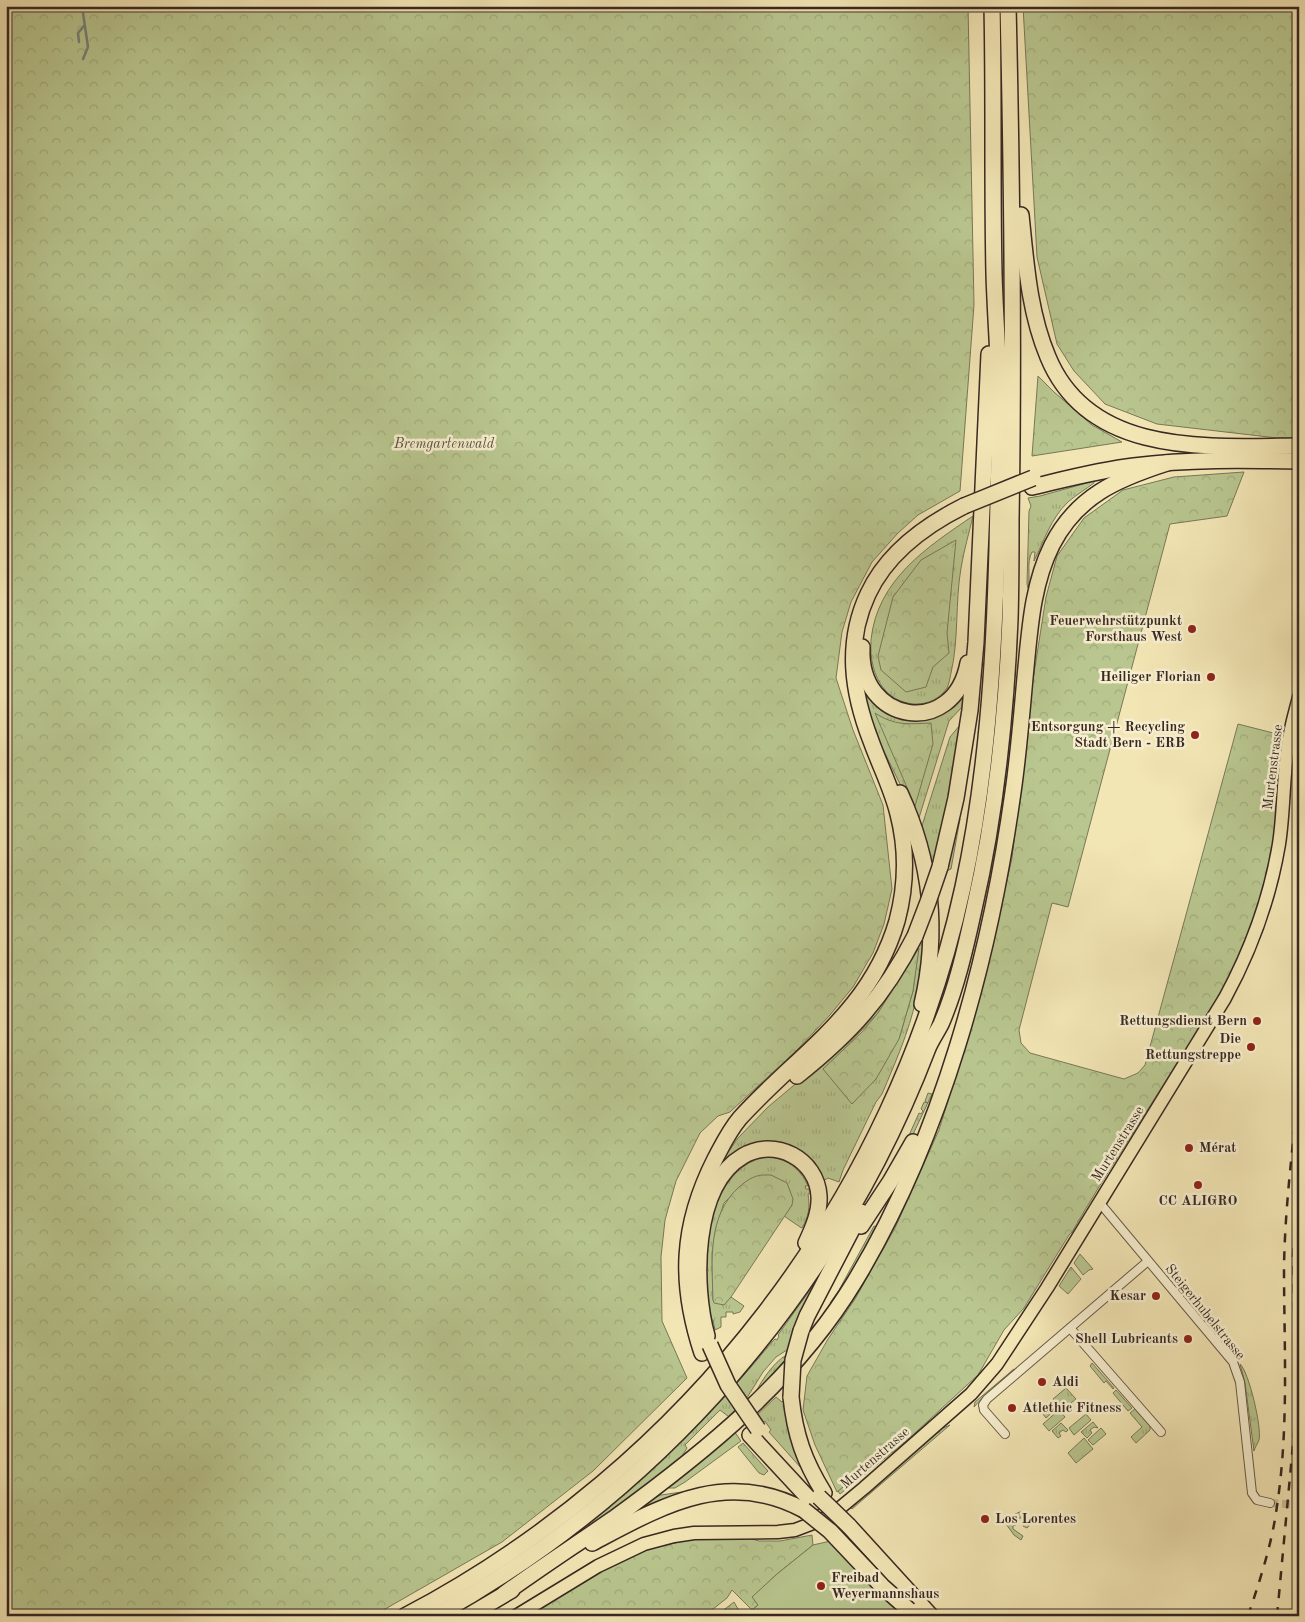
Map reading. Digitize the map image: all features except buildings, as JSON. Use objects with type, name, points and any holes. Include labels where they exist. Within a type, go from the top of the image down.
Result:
[{"type":"highway","points":[[405,1616],[460,1585],[512,1552],[565,1514],[640,1451],[688,1404],[762,1317],[824,1229],[860,1165],[916,1047],[946,958],[968,865],[982,767],[993,638],[998,505],[999,385],[994,272],[992,6]]},
{"type":"highway","points":[[435,1616],[520,1564],[602,1502],[669,1443],[739,1368],[794,1298],[845,1221],[886,1146],[931,1041],[940,1025],[960,962],[978,890],[993,810],[1004,715],[1010,608],[1013,338],[1008,6]]},
{"type":"highway","points":[[1011,160],[1021,214],[1027,274],[1035,318],[1048,357],[1065,388],[1075,399],[1095,416],[1123,431],[1148,439],[1232,447],[1299,446]]},
{"type":"highway","points":[[715,1158],[758,1109],[836,1044],[865,1014],[890,981],[915,936],[940,867],[955,805],[966,739],[974,671],[994,272]]},
{"type":"highway","points":[[912,1613],[722,1395],[691,1313],[687,1253],[695,1206],[702,1186],[726,1135],[740,1119],[814,1048],[850,1008],[880,962],[897,920],[904,879],[901,829],[894,801],[870,741],[860,709],[853,675],[853,643],[858,620],[871,588],[891,560],[908,542],[938,520],[1073,467],[1106,461],[1232,447]]},
{"type":"highway","points":[[1033,483],[1108,470],[1167,463],[1299,460]]},
{"type":"highway","points":[[504,1594],[631,1505],[712,1442],[762,1398],[816,1339],[856,1280],[880,1237],[899,1197],[945,1085],[969,1004],[988,927],[1004,847],[1016,769],[1034,601],[1046,558],[1068,520],[1086,501],[1115,482],[1137,472],[1167,463]]},
{"type":"highway","points":[[963,511],[907,555],[888,576],[870,608],[862,640],[862,656],[867,680],[877,696],[892,708],[910,713],[931,711],[947,702],[965,676],[977,613]]},
{"type":"highway","points":[[860,709],[897,786],[917,834],[928,884],[932,924],[929,972],[923,1000],[891,1101]]},
{"type":"highway","points":[[837,1258],[860,1228],[916,1137],[940,1084],[969,1004]]},
{"type":"highway","points":[[815,1501],[806,1460],[798,1441],[793,1421],[791,1397],[794,1360],[801,1331],[892,1151],[923,1083],[940,1041],[940,1025]]},
{"type":"highway","points":[[706,1349],[698,1274],[700,1244],[710,1201],[720,1179],[735,1162],[754,1151],[773,1149],[791,1154],[807,1166],[815,1178],[818,1187],[819,1206],[813,1228],[805,1246],[775,1288],[762,1317]]},
{"type":"highway","points":[[468,1616],[611,1533],[661,1508],[716,1492],[744,1491],[815,1501],[848,1526],[930,1616]]},
{"type":"main road","name":"Murtenstrasse","points":[[516,1616],[607,1561],[654,1541],[699,1532],[778,1532],[795,1530],[829,1517],[852,1499],[981,1384],[997,1364],[1038,1302],[1225,998],[1250,944],[1267,896],[1276,857],[1281,827],[1288,746],[1299,697]]},
{"type":"street","name":"Steigerhubelstrasse","points":[[1099,1202],[1236,1367],[1240,1382],[1252,1493],[1257,1500],[1270,1503]]},
{"type":"street","points":[[1005,1434],[984,1410],[985,1401],[1148,1261]]},
{"type":"street","points":[[1070,1328],[1161,1432]]},
{"type":"green space","name":"Bremgartenwald","points":[[6,6],[968,6],[974,305],[960,491],[918,515],[898,533],[872,562],[851,602],[842,632],[836,678],[853,730],[883,805],[892,889],[884,924],[873,953],[853,987],[798,1049],[730,1112],[718,1116],[700,1133],[676,1181],[665,1220],[661,1257],[662,1321],[687,1378],[593,1471],[502,1542],[373,1616],[6,1616]]},
{"type":"green space","points":[[1023,6],[1299,6],[1299,438],[1277,438],[1157,424],[1105,404],[1074,371],[1057,344],[1037,257]]},
{"type":"green space","points":[[1038,376],[1092,425],[1122,442],[1032,456]]},
{"type":"green space","points":[[1244,472],[1227,516],[1170,524],[1068,907],[1052,903],[1019,1030],[1021,1043],[1030,1053],[1124,1079],[1138,1073],[1145,1065],[1238,724],[1281,735],[1277,811],[1272,848],[1267,874],[1246,941],[1223,989],[1205,1019],[1024,1308],[1004,1330],[978,1375],[904,1443],[901,1442],[881,1456],[837,1492],[815,1445],[803,1410],[807,1376],[828,1339],[855,1299],[895,1228],[939,1130],[983,986],[1012,858],[1030,699],[1046,597],[1057,556],[1084,518],[1123,490],[1174,477]]},
{"type":"green space","points":[[1094,481],[1094,483],[1062,508],[1048,530],[1034,561],[1035,552],[1032,552],[1029,561],[1028,588],[1029,511],[1031,506],[1028,498]]},
{"type":"green space","points":[[973,516],[961,568],[955,647],[948,686],[941,695],[925,703],[916,704],[899,700],[881,685],[873,666],[871,640],[875,619],[883,600],[907,567],[938,540]]},
{"type":"green space","points":[[956,540],[947,633],[949,653],[933,667],[926,687],[906,692],[881,670],[878,656],[893,597],[921,560]]},
{"type":"green space","points":[[860,666],[864,680],[908,716],[964,691],[962,707],[949,721],[918,821],[867,712]]},
{"type":"green space","points":[[875,713],[895,722],[908,724],[931,723],[933,744],[915,806]]},
{"type":"green space","points":[[960,725],[950,788],[937,846],[937,859],[931,880],[920,832],[950,737]]},
{"type":"green space","points":[[960,819],[951,869],[946,871]]},
{"type":"green space","points":[[925,926],[920,981],[906,1035],[882,1094],[876,1102],[839,1182],[828,1178],[823,1181],[820,1180],[767,1145],[709,1187],[722,1161],[738,1138],[768,1107],[824,1060]],"holes":[[[918,949],[913,991],[899,1039],[844,1049],[878,1013]]]},
{"type":"green space","points":[[919,948],[913,991],[899,1039],[876,1079],[852,1104],[823,1069],[862,1032],[878,1013]]},
{"type":"green space","points":[[928,1093],[932,1094],[928,1103],[925,1101]]},
{"type":"green space","points":[[924,1102],[928,1103],[908,1145],[906,1142],[919,1113],[921,1114],[923,1111],[921,1109]]},
{"type":"green space","points":[[766,1157],[786,1161],[801,1174],[808,1186],[805,1186],[806,1189],[809,1189],[810,1193],[808,1194],[808,1215],[802,1228],[800,1227],[784,1216],[792,1205],[745,1182],[724,1203],[716,1228],[712,1253],[713,1300],[723,1305],[731,1297],[744,1306],[740,1312],[733,1314],[733,1312],[726,1312],[726,1317],[721,1317],[721,1327],[715,1330],[713,1320],[710,1320],[704,1280],[707,1240],[711,1221],[725,1187],[736,1173],[750,1163]]},
{"type":"green space","points":[[762,1175],[771,1175],[787,1183],[793,1199],[792,1205],[731,1297],[724,1305],[714,1303],[712,1255],[716,1225],[721,1211],[739,1187],[750,1179]]},
{"type":"green space","points":[[874,1226],[878,1227],[854,1275],[828,1314],[816,1330],[814,1329],[829,1308],[830,1303]]},
{"type":"green space","points":[[1080,1254],[1093,1269],[1083,1275],[1074,1263]]},
{"type":"green space","points":[[1071,1267],[1081,1279],[1068,1294],[1059,1286]]},
{"type":"green space","points":[[815,1283],[790,1348],[776,1357],[763,1372],[733,1420],[720,1410],[685,1445],[687,1448],[674,1469],[548,1555],[638,1482],[694,1429],[772,1342],[775,1339],[777,1340],[778,1335]]},
{"type":"green space","points":[[788,1354],[787,1363],[749,1404],[770,1369]]},
{"type":"green space","points":[[1092,1363],[1113,1389],[1106,1381],[1104,1383],[1090,1366]]},
{"type":"green space","points":[[1240,1364],[1244,1369],[1251,1388],[1259,1424],[1259,1440],[1254,1451],[1245,1383]]},
{"type":"green space","points":[[1014,1369],[983,1397],[974,1407],[975,1402]]},
{"type":"green space","points":[[1066,1388],[1076,1399],[1062,1410],[1053,1399]]},
{"type":"green space","points":[[1116,1390],[1132,1408],[1128,1411],[1113,1393]]},
{"type":"green space","points":[[776,1397],[782,1402],[785,1399],[801,1468],[769,1432],[771,1430],[765,1421],[762,1423],[757,1415]]},
{"type":"green space","points":[[1051,1401],[1057,1408],[1046,1418],[1040,1410]]},
{"type":"green space","points":[[1135,1409],[1150,1426],[1150,1430],[1136,1443],[1131,1437],[1142,1427],[1130,1413]]},
{"type":"green space","points":[[1059,1410],[1065,1417],[1049,1431],[1043,1424]]},
{"type":"green space","points":[[1086,1414],[1091,1420],[1074,1435],[1069,1428]]},
{"type":"green space","points":[[1093,1422],[1098,1428],[1094,1427],[1090,1430],[1092,1433],[1087,1438],[1081,1432]]},
{"type":"green space","points":[[1061,1423],[1068,1430],[1066,1432],[1063,1430],[1059,1433],[1061,1436],[1058,1438],[1052,1431]]},
{"type":"green space","points":[[950,1425],[852,1509],[851,1508],[941,1429]]},
{"type":"green space","points":[[1101,1428],[1106,1434],[1093,1445],[1088,1440]]},
{"type":"green space","points":[[734,1431],[741,1441],[685,1482],[675,1488],[667,1486]]},
{"type":"green space","points":[[1084,1438],[1093,1449],[1076,1463],[1068,1453]]},
{"type":"green space","points":[[902,1442],[904,1443],[840,1494],[838,1491],[881,1456]]},
{"type":"green space","points":[[743,1443],[768,1471],[764,1475],[759,1473],[738,1447]]},
{"type":"green space","points":[[716,1487],[753,1489],[631,1517],[633,1511],[661,1495]]},
{"type":"green space","points":[[1022,1511],[1032,1522],[1027,1528],[1023,1526],[1022,1518],[1016,1518],[1013,1515]]},
{"type":"green space","points":[[1011,1516],[1017,1522],[1013,1529],[1023,1536],[1021,1540],[1014,1535],[1006,1524]]},
{"type":"green space","points":[[812,1535],[813,1545],[777,1574],[753,1597],[758,1605],[752,1610],[732,1590],[727,1598],[704,1616],[529,1616],[593,1574],[647,1549],[703,1537],[742,1536],[759,1541],[780,1541]]},
{"type":"green space","name":"Freibad Weyermannshaus","points":[[835,1540],[906,1616],[745,1616],[758,1605],[752,1597],[777,1574],[813,1545]]},
{"type":"green space","points":[[734,1602],[742,1616],[716,1616]]},
{"type":"waterway","points":[[82,6],[88,47],[83,59]]},
{"type":"waterway","points":[[79,42],[78,33],[84,26]]},
{"type":"tunnel","points":[[1270,1503],[1299,1505]]},
{"type":"railway","points":[[1248,1616],[1269,1548],[1281,1476],[1285,1386],[1284,1267],[1286,1221],[1299,1085]]},
{"type":"railway","points":[[1277,1616],[1296,1412],[1293,1254],[1299,1174]]},
{"type":"place","name":"Feuerwehrstützpunkt Forsthaus West","points":[[1192,629]]},
{"type":"place","name":"Heiliger Florian","points":[[1211,677]]},
{"type":"place","name":"Entsorgung + Recycling Stadt Bern - ERB","points":[[1195,735]]},
{"type":"place","name":"Rettungsdienst Bern","points":[[1257,1021]]},
{"type":"place","name":"Die Rettungstreppe","points":[[1251,1047]]},
{"type":"place","name":"Mérat","points":[[1189,1148]]},
{"type":"place","name":"CC ALIGRO","points":[[1198,1185]]},
{"type":"place","name":"Kesar","points":[[1156,1296]]},
{"type":"place","name":"Shell Lubricants","points":[[1188,1339]]},
{"type":"place","name":"Aldi","points":[[1042,1382]]},
{"type":"place","name":"Atlethic Fitness","points":[[1012,1408]]},
{"type":"place","name":"Los Lorentes","points":[[985,1519]]},
{"type":"place","name":"Freibad Weyermannshaus","points":[[821,1586]]}]
